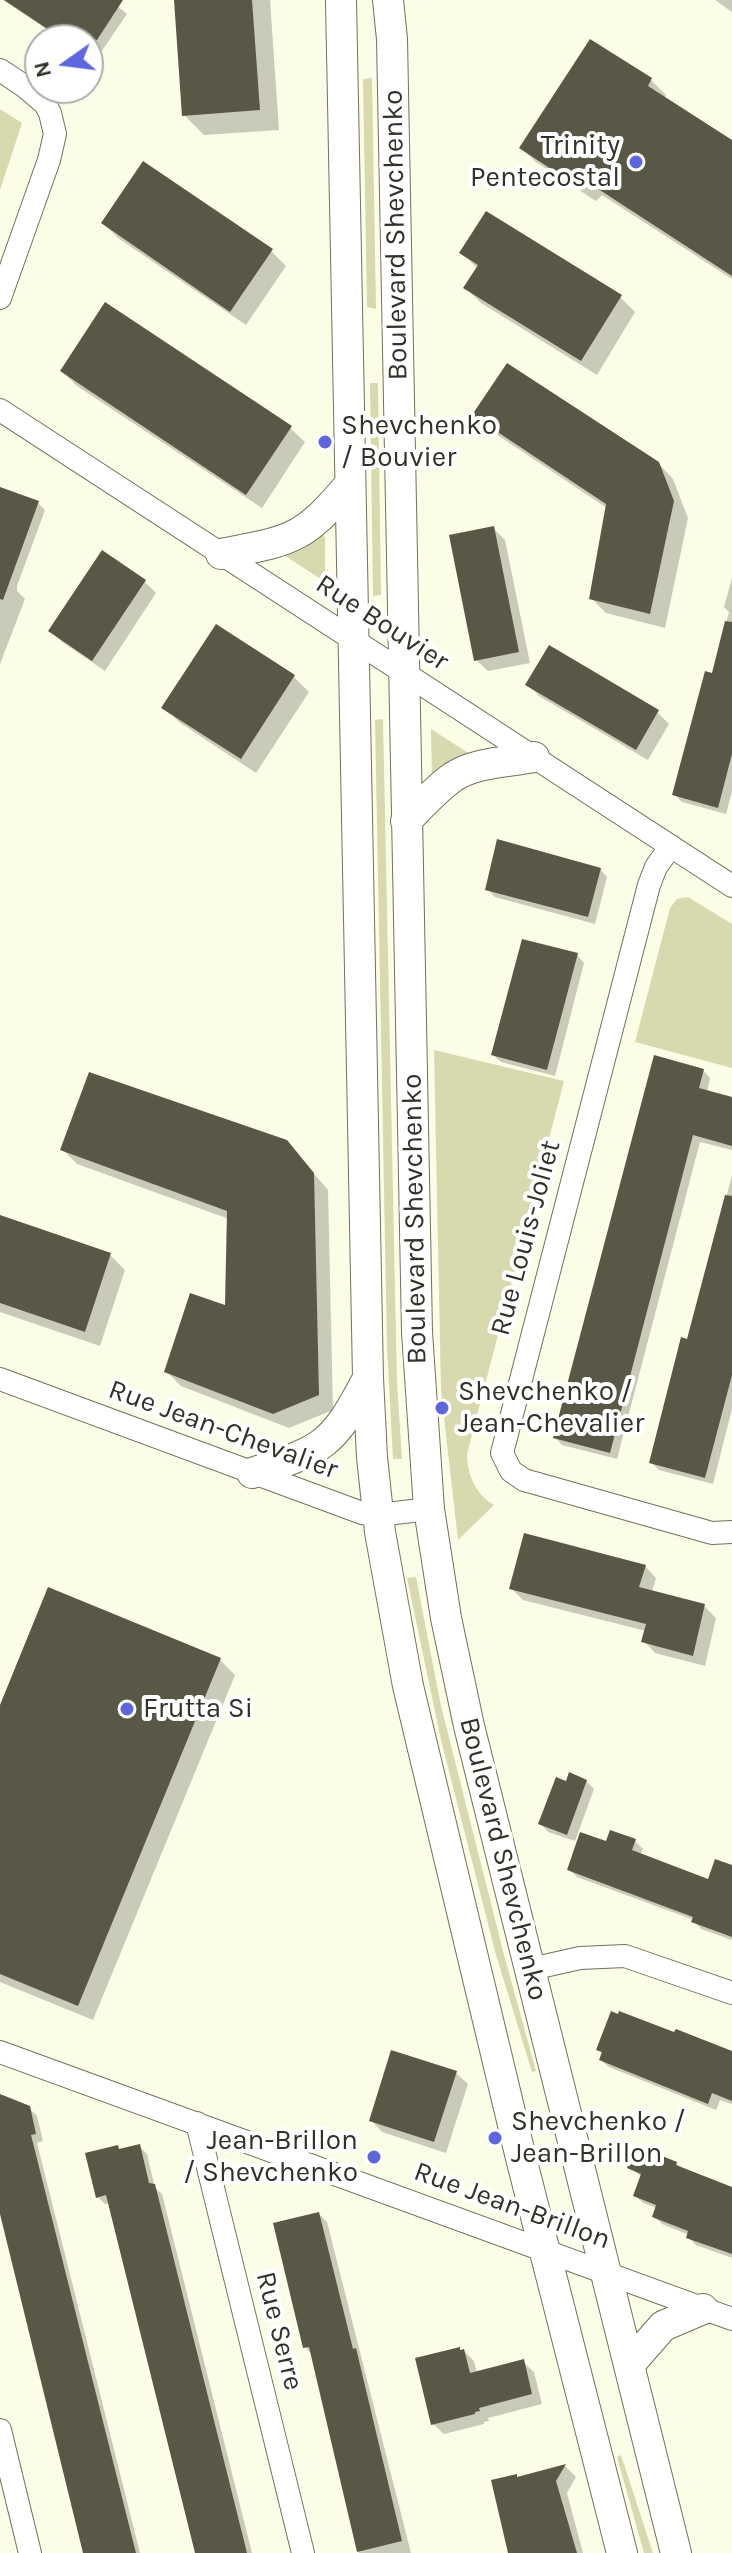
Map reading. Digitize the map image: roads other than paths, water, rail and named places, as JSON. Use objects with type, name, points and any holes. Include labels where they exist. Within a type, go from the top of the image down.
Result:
[{"type":"street","name":"Boulevard Shevchenko","points":[[341,0],[368,1378],[378,1515],[411,1699],[622,2553]]},
{"type":"street","name":"Boulevard Shevchenko","points":[[391,0],[417,1332],[429,1509],[454,1659],[676,2553]]},
{"type":"street","points":[[0,70],[45,104],[55,134],[49,160],[0,298]]},
{"type":"street","name":"Rue Bouvier","points":[[0,410],[732,886]]},
{"type":"street","points":[[221,554],[277,543],[299,535],[325,514],[350,484]]},
{"type":"street","points":[[406,821],[462,772],[534,757]]},
{"type":"street","name":"Rue Louis-Joliet","points":[[671,846],[656,867],[649,885],[502,1453],[511,1471],[524,1480],[712,1533],[732,1532]]},
{"type":"street","points":[[252,1473],[305,1455],[326,1442],[347,1419],[368,1378]]},
{"type":"street","name":"Rue Jean-Chevalier","points":[[0,1379],[351,1510],[378,1515],[429,1509]]},
{"type":"street","points":[[531,1969],[580,1958],[625,1956],[732,1993]]},
{"type":"street","name":"Rue Jean-Brillon","points":[[0,2052],[732,2319]]},
{"type":"street","name":"Rue Serre","points":[[197,2123],[303,2553]]},
{"type":"street","points":[[629,2365],[663,2326],[703,2309]]},
{"type":"street","points":[[0,2430],[30,2553]]},
{"type":"place","name":"Trinity Pentecostal","points":[[636,162]]},
{"type":"place","name":"Shevchenko / Bouvier","points":[[325,442]]},
{"type":"place","name":"Shevchenko / Jean-Chevalier","points":[[442,1408]]},
{"type":"place","name":"Frutta Si","points":[[127,1709]]},
{"type":"place","name":"Shevchenko / Jean-Brillon","points":[[495,2138]]},
{"type":"place","name":"Jean-Brillon / Shevchenko","points":[[374,2157]]}]
